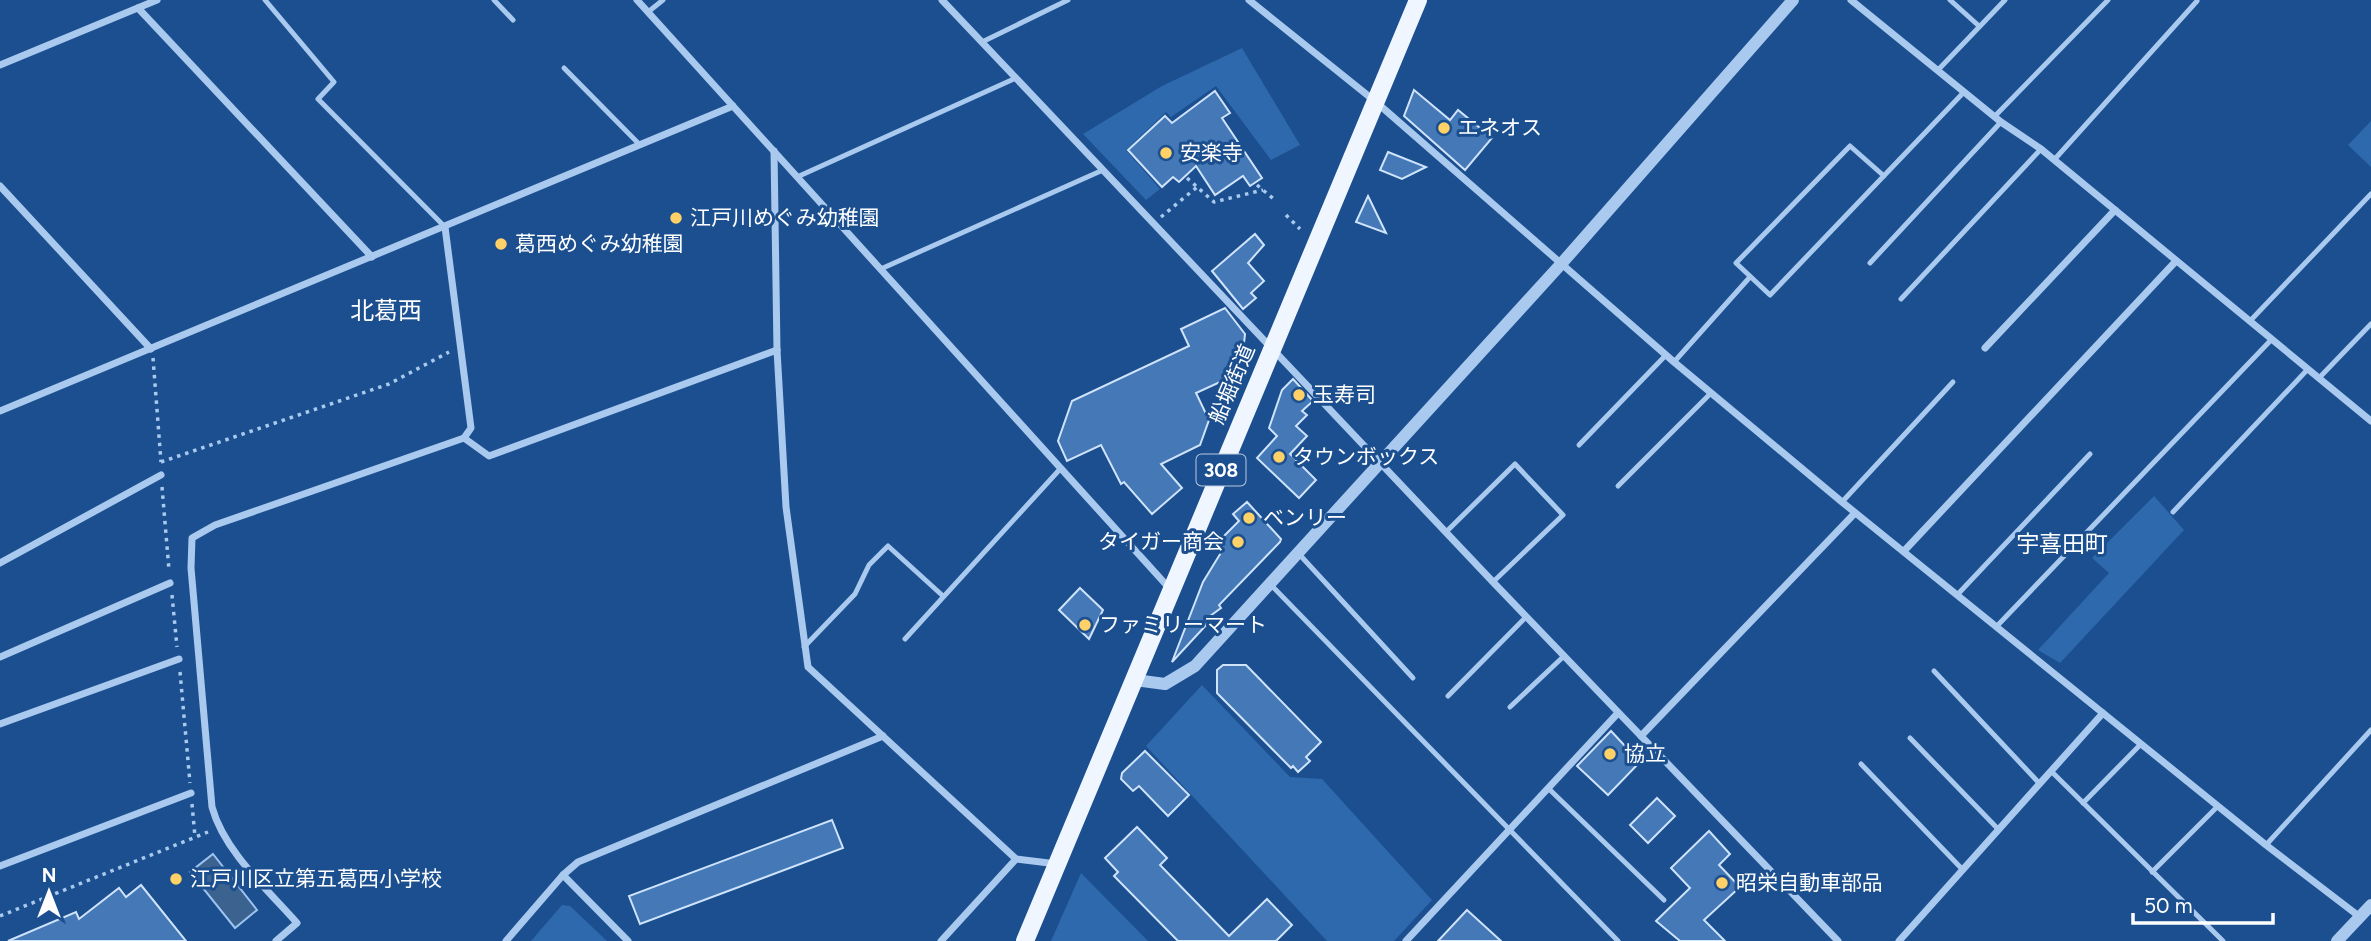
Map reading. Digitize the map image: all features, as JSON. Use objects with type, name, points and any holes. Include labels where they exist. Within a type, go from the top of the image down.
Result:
[{"type":"main road","name":"船堀街道","points":[[1025,941],[1418,0]]},
{"type":"street","points":[[0,65],[157,0]]},
{"type":"street","points":[[637,0],[883,268],[1171,590]]},
{"type":"street","points":[[942,0],[1526,617],[1838,941]]},
{"type":"street","points":[[1249,0],[1376,102],[1674,362],[1855,513],[1905,550],[2266,845],[2360,917]]},
{"type":"street","points":[[1135,680],[1156,684],[1178,679],[1195,666],[1562,262],[1793,0]]},
{"type":"street","points":[[1851,0],[1998,119],[2041,149],[2371,421]]},
{"type":"street","points":[[138,8],[372,257]]},
{"type":"street","points":[[0,411],[733,106]]},
{"type":"street","points":[[774,151],[776,350],[786,507],[808,667],[1016,859],[1057,864]]},
{"type":"street","points":[[0,186],[151,349]]},
{"type":"street","points":[[1985,348],[2115,210]]},
{"type":"street","points":[[276,941],[297,923],[229,844],[212,807],[191,568],[192,537],[215,525],[464,438],[471,428],[445,226]]},
{"type":"street","points":[[1905,550],[2176,261]]},
{"type":"street","points":[[464,438],[489,456],[776,350]]},
{"type":"street","points":[[0,563],[161,475]]},
{"type":"street","points":[[1641,736],[1855,513]]},
{"type":"street","points":[[0,657],[170,583]]},
{"type":"street","points":[[0,724],[178,659]]},
{"type":"street","points":[[1406,941],[1618,713]]},
{"type":"street","points":[[1899,941],[2103,713]]},
{"type":"street","points":[[506,941],[563,874],[578,862],[883,736]]},
{"type":"street","points":[[0,866],[191,793]]},
{"type":"street","points":[[941,941],[1016,859]]},
{"type":"street","points":[[563,874],[628,941]]},
{"type":"street","points":[[2337,941],[2371,905]]},
{"type":"lane","points":[[265,0],[334,82],[318,99],[445,226]]},
{"type":"lane","points":[[494,0],[513,20]]},
{"type":"lane","points":[[648,12],[663,0]]},
{"type":"lane","points":[[982,42],[1068,0]]},
{"type":"lane","points":[[1950,0],[1979,26]]},
{"type":"lane","points":[[1938,70],[2005,0]]},
{"type":"lane","points":[[1870,263],[2108,0]]},
{"type":"lane","points":[[2054,160],[2197,1]]},
{"type":"lane","points":[[564,68],[640,145]]},
{"type":"lane","points":[[797,177],[1016,78]]},
{"type":"lane","points":[[1884,176],[1850,146],[1736,263],[1770,295],[1884,176],[1964,92]]},
{"type":"lane","points":[[1901,299],[2041,149]]},
{"type":"lane","points":[[883,268],[1104,170]]},
{"type":"lane","points":[[2250,321],[2371,194]]},
{"type":"lane","points":[[1674,362],[1751,277]]},
{"type":"lane","points":[[2319,379],[2371,324]]},
{"type":"lane","points":[[1997,626],[2272,339]]},
{"type":"lane","points":[[1579,445],[1666,355]]},
{"type":"lane","points":[[2173,512],[2308,369]]},
{"type":"lane","points":[[1842,502],[1953,382]]},
{"type":"lane","points":[[1618,486],[1711,393]]},
{"type":"lane","points":[[1958,594],[2090,454]]},
{"type":"lane","points":[[1446,532],[1515,464],[1563,515],[1493,582]]},
{"type":"lane","points":[[905,639],[1061,468]]},
{"type":"lane","points":[[804,647],[855,594],[869,565],[888,546],[943,596]]},
{"type":"lane","points":[[1299,554],[1413,678]]},
{"type":"lane","points":[[1271,585],[1618,941]]},
{"type":"lane","points":[[1448,696],[1526,617]]},
{"type":"lane","points":[[1510,707],[1564,656]]},
{"type":"lane","points":[[1934,671],[2040,784]]},
{"type":"lane","points":[[2266,845],[2371,730]]},
{"type":"lane","points":[[1910,738],[1999,830]]},
{"type":"lane","points":[[2083,803],[2141,744]]},
{"type":"lane","points":[[1860,764],[1963,870]]},
{"type":"lane","points":[[2051,771],[2223,941]]},
{"type":"lane","points":[[1548,788],[1664,900]]},
{"type":"lane","points":[[2152,872],[2218,806]]},
{"type":"path","points":[[1187,178],[1214,202],[1263,190]]},
{"type":"path","points":[[1257,185],[1276,201]]},
{"type":"path","points":[[1154,223],[1197,187]]},
{"type":"path","points":[[1286,215],[1300,229]]},
{"type":"path","points":[[160,462],[389,384],[451,352],[461,350]]},
{"type":"path","points":[[0,916],[220,827]]},
{"type":"shaded area","points":[[1242,48],[1300,145],[1271,160],[1216,86],[1171,117],[1166,112],[1126,150],[1160,189],[1146,200],[1083,134],[1162,86]]},
{"type":"shaded area","points":[[2371,121],[2371,167],[2348,145]]},
{"type":"shaded area","points":[[2154,496],[2184,530],[2060,663],[2038,650],[2109,573],[2092,558]]},
{"type":"shaded area","points":[[1202,685],[1290,777],[1322,779],[1432,900],[1394,941],[1327,941],[1146,746]]},
{"type":"shaded area","points":[[213,854],[257,910],[235,928],[190,872]]},
{"type":"shaded area","points":[[1081,873],[1148,941],[1051,941]]},
{"type":"shaded area","points":[[562,905],[570,906],[607,941],[531,941]]},
{"type":"building","points":[[1414,90],[1450,120],[1458,110],[1492,138],[1465,170],[1404,116]]},
{"type":"building","points":[[1215,91],[1230,113],[1222,118],[1262,178],[1250,186],[1243,176],[1215,195],[1196,166],[1179,182],[1173,177],[1162,187],[1128,150],[1165,116],[1172,123]]},
{"type":"building","points":[[1388,152],[1426,167],[1402,179],[1380,170]]},
{"type":"building","points":[[1368,196],[1386,233],[1356,222]]},
{"type":"building","points":[[1255,234],[1264,245],[1248,263],[1264,281],[1251,293],[1256,298],[1243,309],[1212,271]]},
{"type":"building","points":[[1225,308],[1245,334],[1244,343],[1231,377],[1196,393],[1209,420],[1200,445],[1161,464],[1182,488],[1152,514],[1124,482],[1121,484],[1101,445],[1067,461],[1058,441],[1072,401],[1189,346],[1181,329]]},
{"type":"building","points":[[1293,379],[1313,401],[1302,411],[1307,415],[1296,426],[1307,436],[1290,454],[1316,480],[1299,498],[1257,458],[1277,436],[1269,428],[1282,390]]},
{"type":"building","points":[[1247,502],[1281,539],[1280,542],[1219,605],[1221,608],[1206,619],[1209,622],[1172,662],[1203,582],[1222,551],[1224,536],[1239,521],[1233,514]]},
{"type":"building","name":"ファミリーマート","points":[[1080,588],[1103,610],[1089,639],[1059,610]]},
{"type":"building","points":[[1223,665],[1246,665],[1321,742],[1306,757],[1310,761],[1298,772],[1217,693],[1217,670]]},
{"type":"building","points":[[1611,731],[1640,762],[1608,795],[1577,766]]},
{"type":"building","points":[[1145,751],[1189,795],[1168,816],[1139,786],[1133,791],[1121,779],[1122,773]]},
{"type":"building","points":[[1657,798],[1675,816],[1648,843],[1630,825]]},
{"type":"building","points":[[832,820],[843,848],[640,924],[629,896]]},
{"type":"building","points":[[1137,827],[1167,858],[1160,865],[1229,936],[1267,899],[1292,925],[1276,941],[1178,941],[1114,876],[1118,872],[1105,858]]},
{"type":"building","points":[[1709,831],[1730,854],[1719,865],[1740,887],[1704,920],[1725,941],[1680,941],[1656,921],[1690,888],[1671,868]]},
{"type":"building","points":[[141,885],[186,941],[8,941],[76,912],[79,919],[119,888],[126,897]]},
{"type":"building","points":[[1467,910],[1501,941],[1438,941]]},
{"type":"place","name":"エネオス","points":[[1444,128]]},
{"type":"place","name":"安楽寺","points":[[1166,153]]},
{"type":"place","name":"江戸川めぐみ幼稚園","points":[[676,218]]},
{"type":"place","name":"葛西めぐみ幼稚園","points":[[501,244]]},
{"type":"place","name":"玉寿司","points":[[1299,395]]},
{"type":"place","name":"タウンボックス","points":[[1279,457]]},
{"type":"place","name":"ベンリー","points":[[1249,518]]},
{"type":"place","name":"タイガー商会","points":[[1238,542]]},
{"type":"place","name":"ファミリーマート","points":[[1085,625]]},
{"type":"place","name":"協立","points":[[1610,754]]},
{"type":"place","name":"江戸川区立第五葛西小学校","points":[[176,879]]},
{"type":"place","name":"昭栄自動車部品","points":[[1722,883]]},
{"type":"district","name":"北葛西","points":[[386,311]]},
{"type":"district","name":"宇喜田町","points":[[2062,544]]}]
